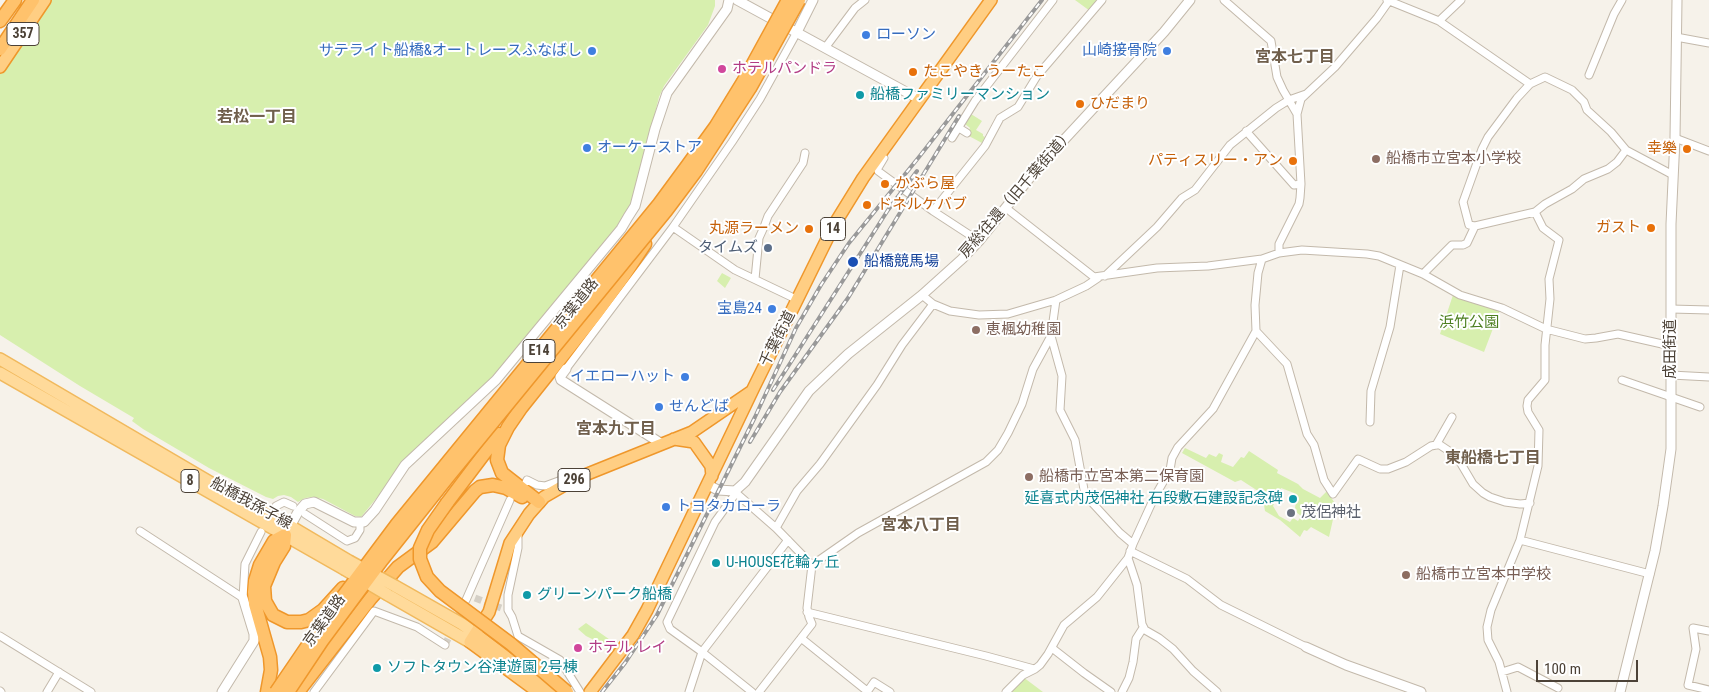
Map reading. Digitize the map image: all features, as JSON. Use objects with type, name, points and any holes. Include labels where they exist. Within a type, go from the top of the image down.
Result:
[{"type":"highway","points":[[0,21],[14,0]]},
{"type":"highway","points":[[0,49],[32,0]]},
{"type":"highway","name":"357","points":[[0,67],[45,0]]},
{"type":"highway","name":"京葉道路","points":[[271,688],[323,623],[397,524],[682,174],[725,111],[788,0]]},
{"type":"highway","name":"京葉道路","points":[[288,692],[322,641],[388,553],[696,171],[724,130],[768,57],[799,0]]},
{"type":"highway","name":"千葉街道","points":[[590,692],[633,635],[648,610],[752,391],[837,221],[859,185],[991,0]]},
{"type":"highway","points":[[567,692],[510,644],[440,590],[427,577],[420,559],[420,548],[428,530],[447,503],[618,284],[666,210]]},
{"type":"highway","name":"296","points":[[473,638],[489,612],[510,543],[544,497],[575,479],[700,427],[752,391]]},
{"type":"highway","points":[[521,408],[502,437],[496,460],[498,467],[507,478],[539,502]]},
{"type":"highway","points":[[674,439],[694,442],[711,466],[710,481]]},
{"type":"highway","points":[[298,692],[371,598],[398,567],[432,542],[480,487],[493,484],[506,488],[521,497],[539,502]]},
{"type":"highway","points":[[288,530],[284,546],[270,570],[264,586],[265,601],[268,608],[279,620],[294,623],[309,620],[323,610],[397,524]]},
{"type":"highway","points":[[271,688],[270,657],[255,604],[255,580],[260,565],[274,541],[288,530]]},
{"type":"highway","points":[[473,638],[538,692]]},
{"type":"highway","points":[[473,638],[552,692]]},
{"type":"main road","name":"船橋我孫子線","points":[[0,359],[271,518],[288,530]]},
{"type":"main road","name":"船橋我孫子線","points":[[0,372],[288,530],[473,638]]},
{"type":"street","points":[[288,530],[304,504],[314,502],[354,522],[364,522],[375,510],[405,465],[496,380],[621,229],[635,206],[655,129],[667,93],[727,9],[729,0]]},
{"type":"street","points":[[737,0],[919,99]]},
{"type":"street","points":[[662,444],[561,380],[560,377],[673,227],[732,142],[760,99],[813,0]]},
{"type":"street","points":[[825,48],[855,8],[865,0]]},
{"type":"street","points":[[952,138],[975,101],[1053,0]]},
{"type":"street","points":[[932,211],[984,146],[1000,118],[1018,107],[1036,76],[1102,0]]},
{"type":"street","name":"房総往還（旧千葉街道）","points":[[735,492],[745,482],[809,391],[860,344],[922,295],[962,259],[979,241],[1036,170],[1164,32],[1190,0]]},
{"type":"street","points":[[1224,0],[1271,41],[1277,77],[1297,114]]},
{"type":"street","points":[[1279,253],[1279,244],[1299,204],[1301,184],[1297,114],[1301,100],[1336,67],[1377,18],[1388,0],[1440,21],[1530,84]]},
{"type":"street","points":[[1440,21],[1461,0]]},
{"type":"street","points":[[1589,75],[1614,14],[1622,0]]},
{"type":"street","name":"成田街道","points":[[1620,692],[1650,574],[1667,485],[1672,431],[1671,224],[1675,138],[1677,0]]},
{"type":"street","points":[[1676,36],[1709,43]]},
{"type":"street","points":[[1626,150],[1617,162],[1608,169],[1584,179],[1572,189],[1545,204],[1535,212],[1475,226],[1469,225],[1463,202],[1488,137],[1530,84],[1545,77],[1572,90],[1584,102],[1587,110],[1611,132],[1626,150],[1674,175]]},
{"type":"street","points":[[922,295],[939,308],[950,311],[991,315],[1008,314],[1056,300],[1086,286],[1101,277],[1157,227],[1182,198],[1195,190],[1230,145],[1246,131],[1276,108],[1289,100],[1306,94]]},
{"type":"street","points":[[959,128],[966,133]]},
{"type":"street","points":[[1246,131],[1294,185],[1301,184]]},
{"type":"street","points":[[894,136],[895,142],[879,165],[878,171],[932,211],[979,241]]},
{"type":"street","points":[[1675,138],[1709,151]]},
{"type":"street","points":[[755,278],[759,238],[768,216],[803,163],[805,153]]},
{"type":"street","points":[[1006,208],[1090,276],[1101,277],[1157,268],[1208,266],[1262,259],[1279,253],[1302,250],[1367,254],[1379,256],[1400,264],[1423,274],[1460,295],[1502,308],[1546,329],[1585,339],[1618,334],[1671,346]]},
{"type":"street","points":[[1507,692],[1502,672],[1488,640],[1488,620],[1520,540],[1538,466],[1539,430],[1528,412],[1527,406],[1528,400],[1545,380],[1545,345],[1550,299],[1549,279],[1559,240],[1543,228],[1535,212]]},
{"type":"street","points":[[1423,274],[1452,245],[1463,246],[1467,243],[1475,226]]},
{"type":"street","points":[[673,227],[735,270],[798,300]]},
{"type":"street","points":[[1006,692],[1022,675],[1040,665],[1052,648],[1064,625],[1097,597],[1130,551],[1154,498],[1170,470],[1172,458],[1178,447],[1213,408],[1256,331],[1255,305],[1258,272],[1262,259]]},
{"type":"street","points":[[1370,422],[1372,391],[1390,327],[1400,264]]},
{"type":"street","points":[[1056,300],[1052,336],[1062,376],[1060,410],[1075,440],[1085,495],[1120,534],[1130,551],[1137,585],[1143,628],[1136,639],[1129,678],[1122,692]]},
{"type":"street","points":[[776,528],[797,491],[820,464],[877,385],[902,344],[932,304]]},
{"type":"street","points":[[1671,309],[1709,310]]},
{"type":"street","points":[[1256,331],[1287,364],[1324,480],[1334,494],[1358,459],[1380,469],[1388,469],[1406,462],[1431,446],[1440,445],[1460,462],[1473,484],[1483,493],[1505,502],[1530,503]]},
{"type":"street","points":[[812,564],[858,533],[986,462],[998,450],[1008,433],[1022,404],[1033,368],[1052,336]]},
{"type":"street","points":[[1671,375],[1709,377]]},
{"type":"street","points":[[1622,380],[1700,407]]},
{"type":"street","points":[[1436,445],[1452,417]]},
{"type":"street","points":[[526,482],[527,480],[537,485],[545,486],[564,479],[575,479]]},
{"type":"street","points":[[710,481],[718,490],[735,492],[776,528],[812,564],[808,612],[812,624],[759,692]]},
{"type":"street","points":[[735,492],[715,522],[667,622],[670,629],[752,692]]},
{"type":"street","points":[[470,598],[510,500]]},
{"type":"street","points":[[276,506],[284,502],[293,506]]},
{"type":"street","points":[[306,514],[347,541],[357,536],[360,530],[360,523]]},
{"type":"street","points":[[518,530],[518,548],[504,609],[512,616],[518,636],[560,660],[580,692]]},
{"type":"street","points":[[140,532],[243,598]]},
{"type":"street","points":[[222,692],[254,642],[254,634],[243,598],[245,564],[261,532]]},
{"type":"street","points":[[690,692],[702,652],[788,540]]},
{"type":"street","points":[[1520,540],[1650,574]]},
{"type":"street","points":[[1130,551],[1187,579],[1221,605],[1306,647],[1404,689],[1420,692]]},
{"type":"street","points":[[314,692],[374,611],[418,627],[445,645]]},
{"type":"street","points":[[808,612],[1035,669]]},
{"type":"street","points":[[1143,628],[1173,649],[1193,671],[1217,692]]},
{"type":"street","points":[[1709,631],[1693,628],[1696,649],[1688,685],[1709,690]]},
{"type":"street","points":[[0,637],[89,691]]},
{"type":"street","points":[[801,638],[867,692],[874,682],[890,692]]},
{"type":"street","points":[[1052,648],[1107,691]]},
{"type":"street","points":[[1502,672],[1518,668],[1558,690],[1563,680]]},
{"type":"street","points":[[47,692],[59,672]]},
{"type":"green space","points":[[49,0],[715,0],[715,6],[708,25],[664,86],[659,97],[635,195],[623,221],[557,299],[503,368],[393,478],[361,517],[355,516],[323,499],[314,497],[305,498],[298,502],[284,495],[273,499],[266,497],[209,468],[143,429],[132,421],[134,418],[0,335],[0,74]]},
{"type":"green space","points":[[1075,0],[1098,0],[1090,11]]},
{"type":"green space","points":[[971,114],[982,121],[976,130],[985,137],[982,143],[967,135],[970,128],[965,124]]},
{"type":"green space","points":[[722,273],[731,278],[725,288],[717,281]]},
{"type":"green space","name":"浜竹公園","points":[[1453,295],[1500,310],[1484,352],[1440,334]]},
{"type":"green space","points":[[1185,448],[1206,458],[1209,454],[1216,457],[1219,453],[1223,455],[1221,462],[1233,467],[1249,451],[1278,470],[1277,473],[1320,498],[1327,491],[1334,502],[1334,515],[1329,537],[1311,527],[1307,531],[1304,530],[1300,537],[1280,520],[1265,511],[1263,499],[1258,491],[1241,480],[1235,482],[1182,453]],"holes":[[[1281,488],[1294,493],[1296,512],[1301,516],[1298,521],[1293,518],[1290,522],[1279,516],[1273,506]]]},
{"type":"green space","points":[[586,623],[616,644],[617,646],[610,656],[605,651],[607,648],[604,645],[586,636],[578,629]]},
{"type":"green space","points":[[1023,677],[1043,692],[1009,692]]},
{"type":"tunnel","points":[[475,598],[501,608]]},
{"type":"tunnel","points":[[445,645],[463,607]]},
{"type":"railway","points":[[602,692],[625,663],[657,615],[755,417],[796,328],[821,285],[849,243],[1042,0]]},
{"type":"railway","points":[[750,442],[780,392],[848,298],[959,116]]},
{"type":"railway","points":[[773,390],[888,210],[917,171]]},
{"type":"place","name":"ローソン","points":[[866,35]]},
{"type":"place","name":"サテライト船橋&オートレースふなばし","points":[[592,51]]},
{"type":"place","name":"山崎接骨院","points":[[1167,51]]},
{"type":"place","name":"ホテルパンドラ","points":[[722,69]]},
{"type":"place","name":"たこやき うーたこ","points":[[913,72]]},
{"type":"place","name":"船橋ファミリーマンション","points":[[860,95]]},
{"type":"place","name":"ひだまり","points":[[1080,104]]},
{"type":"place","name":"オーケーストア","points":[[587,148]]},
{"type":"place","name":"幸樂","points":[[1687,149]]},
{"type":"place","name":"船橋市立宮本小学校","points":[[1376,159]]},
{"type":"place","name":"パティスリー・アン","points":[[1293,161]]},
{"type":"place","name":"かぶら屋","points":[[885,184]]},
{"type":"place","name":"ドネルケバブ","points":[[867,205]]},
{"type":"place","name":"ガスト","points":[[1651,228]]},
{"type":"place","name":"丸源ラーメン","points":[[809,229]]},
{"type":"place","name":"タイムズ","points":[[768,248]]},
{"type":"place","name":"船橋競馬場","points":[[853,262]]},
{"type":"place","name":"宝島24","points":[[772,309]]},
{"type":"place","name":"恵楓幼稚園","points":[[976,330]]},
{"type":"place","name":"イエローハット","points":[[685,377]]},
{"type":"place","name":"せんどば","points":[[659,407]]},
{"type":"place","name":"船橋市立宮本第二保育園","points":[[1029,477]]},
{"type":"place","name":"延喜式内茂侶神社 石段敷石建設記念碑","points":[[1293,499]]},
{"type":"place","name":"トヨタカローラ","points":[[666,507]]},
{"type":"place","name":"茂侶神社","points":[[1291,513]]},
{"type":"place","name":"U-HOUSE花輪ヶ丘","points":[[716,563]]},
{"type":"place","name":"船橋市立宮本中学校","points":[[1406,575]]},
{"type":"place","name":"グリーンパーク船橋","points":[[527,595]]},
{"type":"place","name":"ホテル レイ","points":[[578,648]]},
{"type":"place","name":"ソフトタウン谷津遊園 2号棟","points":[[377,668]]},
{"type":"district","name":"宮本七丁目","points":[[1295,58]]},
{"type":"district","name":"若松一丁目","points":[[257,118]]},
{"type":"district","name":"宮本九丁目","points":[[616,430]]},
{"type":"district","name":"東船橋七丁目","points":[[1493,459]]},
{"type":"district","name":"宮本八丁目","points":[[921,526]]}]
